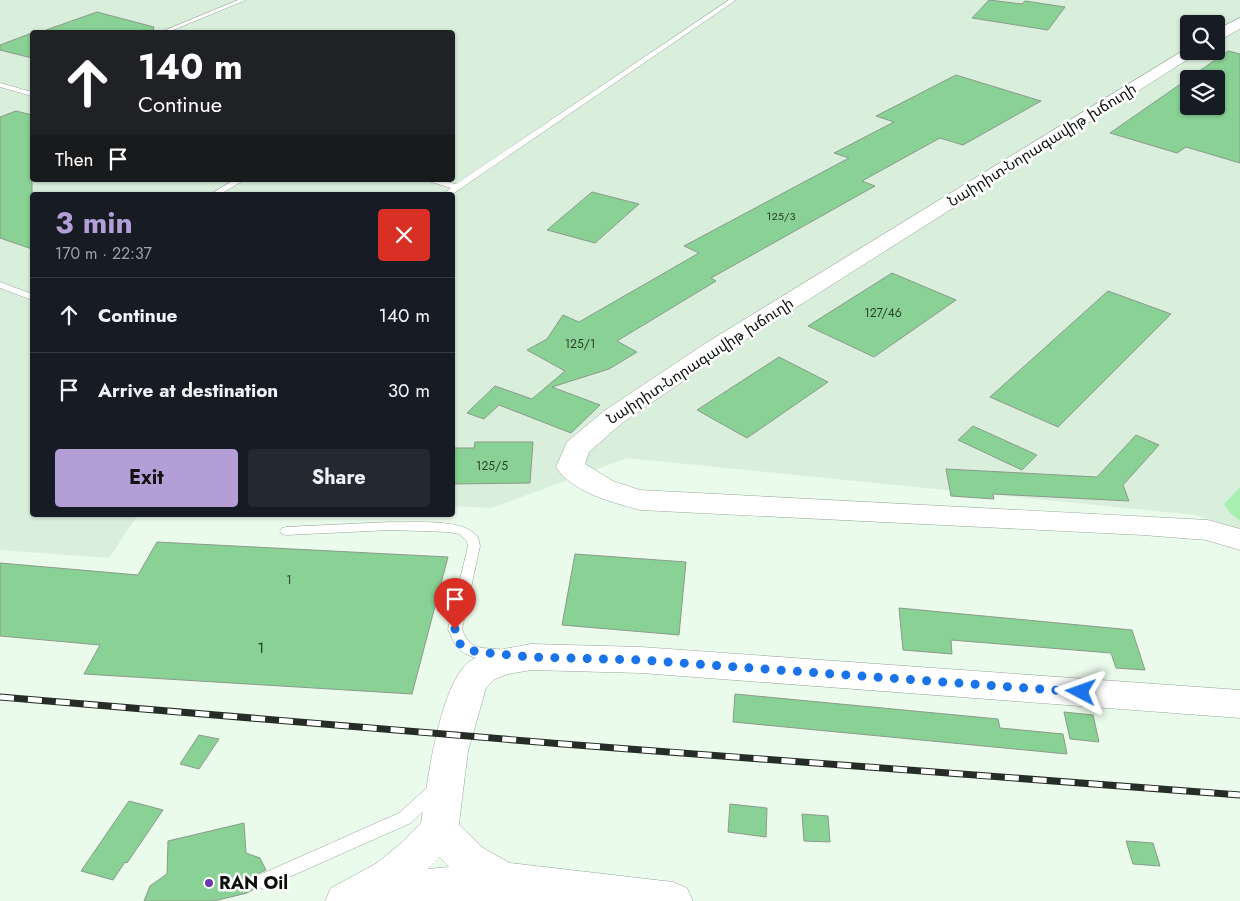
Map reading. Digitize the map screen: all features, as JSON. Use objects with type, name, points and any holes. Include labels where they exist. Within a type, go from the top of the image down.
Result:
[{"type":"street","points":[[1225,31],[1240,22]]},
{"type":"street","name":"Նաիրիտ-Նորագավիթ խճուղի","points":[[1180,59],[707,354],[613,417],[577,448],[570,467],[585,479],[610,492],[640,500],[1143,525],[1208,530],[1240,540]]},
{"type":"street","points":[[421,895],[439,831],[452,743],[471,681],[482,670],[503,662],[531,657],[641,660],[1240,704]]},
{"type":"street","points":[[439,831],[469,861],[506,881]]},
{"type":"street","points":[[345,901],[391,876],[414,857],[439,831]]},
{"type":"street","points":[[369,901],[421,895],[506,881],[673,901]]},
{"type":"lane","points":[[169,30],[243,0]]},
{"type":"lane","points":[[450,192],[733,0]]},
{"type":"lane","points":[[0,85],[30,93]]},
{"type":"lane","points":[[22,91],[30,88]]},
{"type":"lane","points":[[218,192],[236,182]]},
{"type":"lane","points":[[437,182],[458,187]]},
{"type":"lane","points":[[0,285],[30,295]]},
{"type":"lane","points":[[286,530],[391,526],[448,528],[463,531],[472,538],[474,546],[455,629],[458,642],[466,649],[478,652],[531,657]]},
{"type":"lane","points":[[263,881],[405,818],[446,781]]},
{"type":"shaded area","points":[[0,0],[1240,0],[1240,530],[1196,515],[627,458],[492,508],[455,506],[455,192],[30,192],[30,517],[136,517],[109,558],[0,550]]},
{"type":"green space","points":[[1240,487],[1240,521],[1230,513],[1224,504]]},
{"type":"building","points":[[989,0],[1022,4],[1025,1],[1065,7],[1048,30],[972,18]]},
{"type":"building","points":[[97,12],[154,27],[153,30],[46,30]]},
{"type":"building","points":[[30,34],[30,58],[0,50],[0,45]]},
{"type":"building","points":[[1228,51],[1240,54],[1240,163],[1186,147],[1177,153],[1110,133],[1180,84],[1180,115],[1225,115],[1225,70],[1201,70],[1215,60],[1225,60],[1225,53]]},
{"type":"building","points":[[956,75],[1041,101],[963,145],[940,138],[862,181],[875,186],[711,278],[716,281],[617,341],[637,352],[609,369],[552,387],[600,405],[571,433],[499,405],[484,419],[467,413],[495,386],[532,399],[565,371],[527,350],[547,339],[563,315],[579,322],[699,253],[684,246],[849,158],[834,153],[894,122],[876,116]]},
{"type":"building","points":[[16,111],[30,114],[30,182],[32,182],[32,192],[30,192],[30,248],[0,238],[0,117]]},
{"type":"building","points":[[592,192],[639,204],[595,243],[547,230]]},
{"type":"building","points":[[892,273],[956,300],[874,357],[808,326]]},
{"type":"building","points":[[1108,291],[1171,314],[1058,427],[990,397]]},
{"type":"building","points":[[779,357],[828,382],[747,438],[697,410]]},
{"type":"building","points":[[973,426],[1037,455],[1022,470],[958,440]]},
{"type":"building","points":[[1136,435],[1159,445],[1123,485],[1129,501],[993,494],[994,499],[951,496],[946,469],[1097,477]]},
{"type":"building","points":[[475,442],[533,442],[530,483],[455,484],[455,448],[474,448]]},
{"type":"building","points":[[157,542],[448,557],[412,694],[84,674],[100,645],[0,636],[0,563],[138,575]]},
{"type":"building","points":[[575,554],[686,562],[679,635],[562,625]]},
{"type":"building","points":[[899,608],[1132,630],[1145,670],[1116,668],[1111,653],[951,640],[952,654],[903,650]]},
{"type":"building","points":[[735,694],[998,719],[1000,728],[1063,734],[1067,754],[733,722]]},
{"type":"building","points":[[1064,712],[1093,715],[1099,742],[1070,739]]},
{"type":"building","points":[[199,735],[219,739],[199,769],[180,764]]},
{"type":"building","points":[[129,801],[163,810],[127,863],[125,862],[113,880],[81,871]]},
{"type":"building","points":[[730,804],[767,808],[766,837],[728,832]]},
{"type":"building","points":[[802,814],[828,816],[830,842],[804,841]]},
{"type":"building","points":[[244,823],[246,853],[260,858],[266,870],[255,875],[253,882],[256,888],[247,893],[214,901],[144,901],[150,886],[167,874],[168,841]]},
{"type":"building","points":[[1126,841],[1153,843],[1160,866],[1133,864]]},
{"type":"railway","points":[[0,697],[563,744],[1240,795]]},
{"type":"place","name":"RAN Oil","points":[[209,883]]},
{"type":"route","points":[[455,629],[458,642],[466,649],[478,652],[531,657],[641,660],[1081,692]]}]
